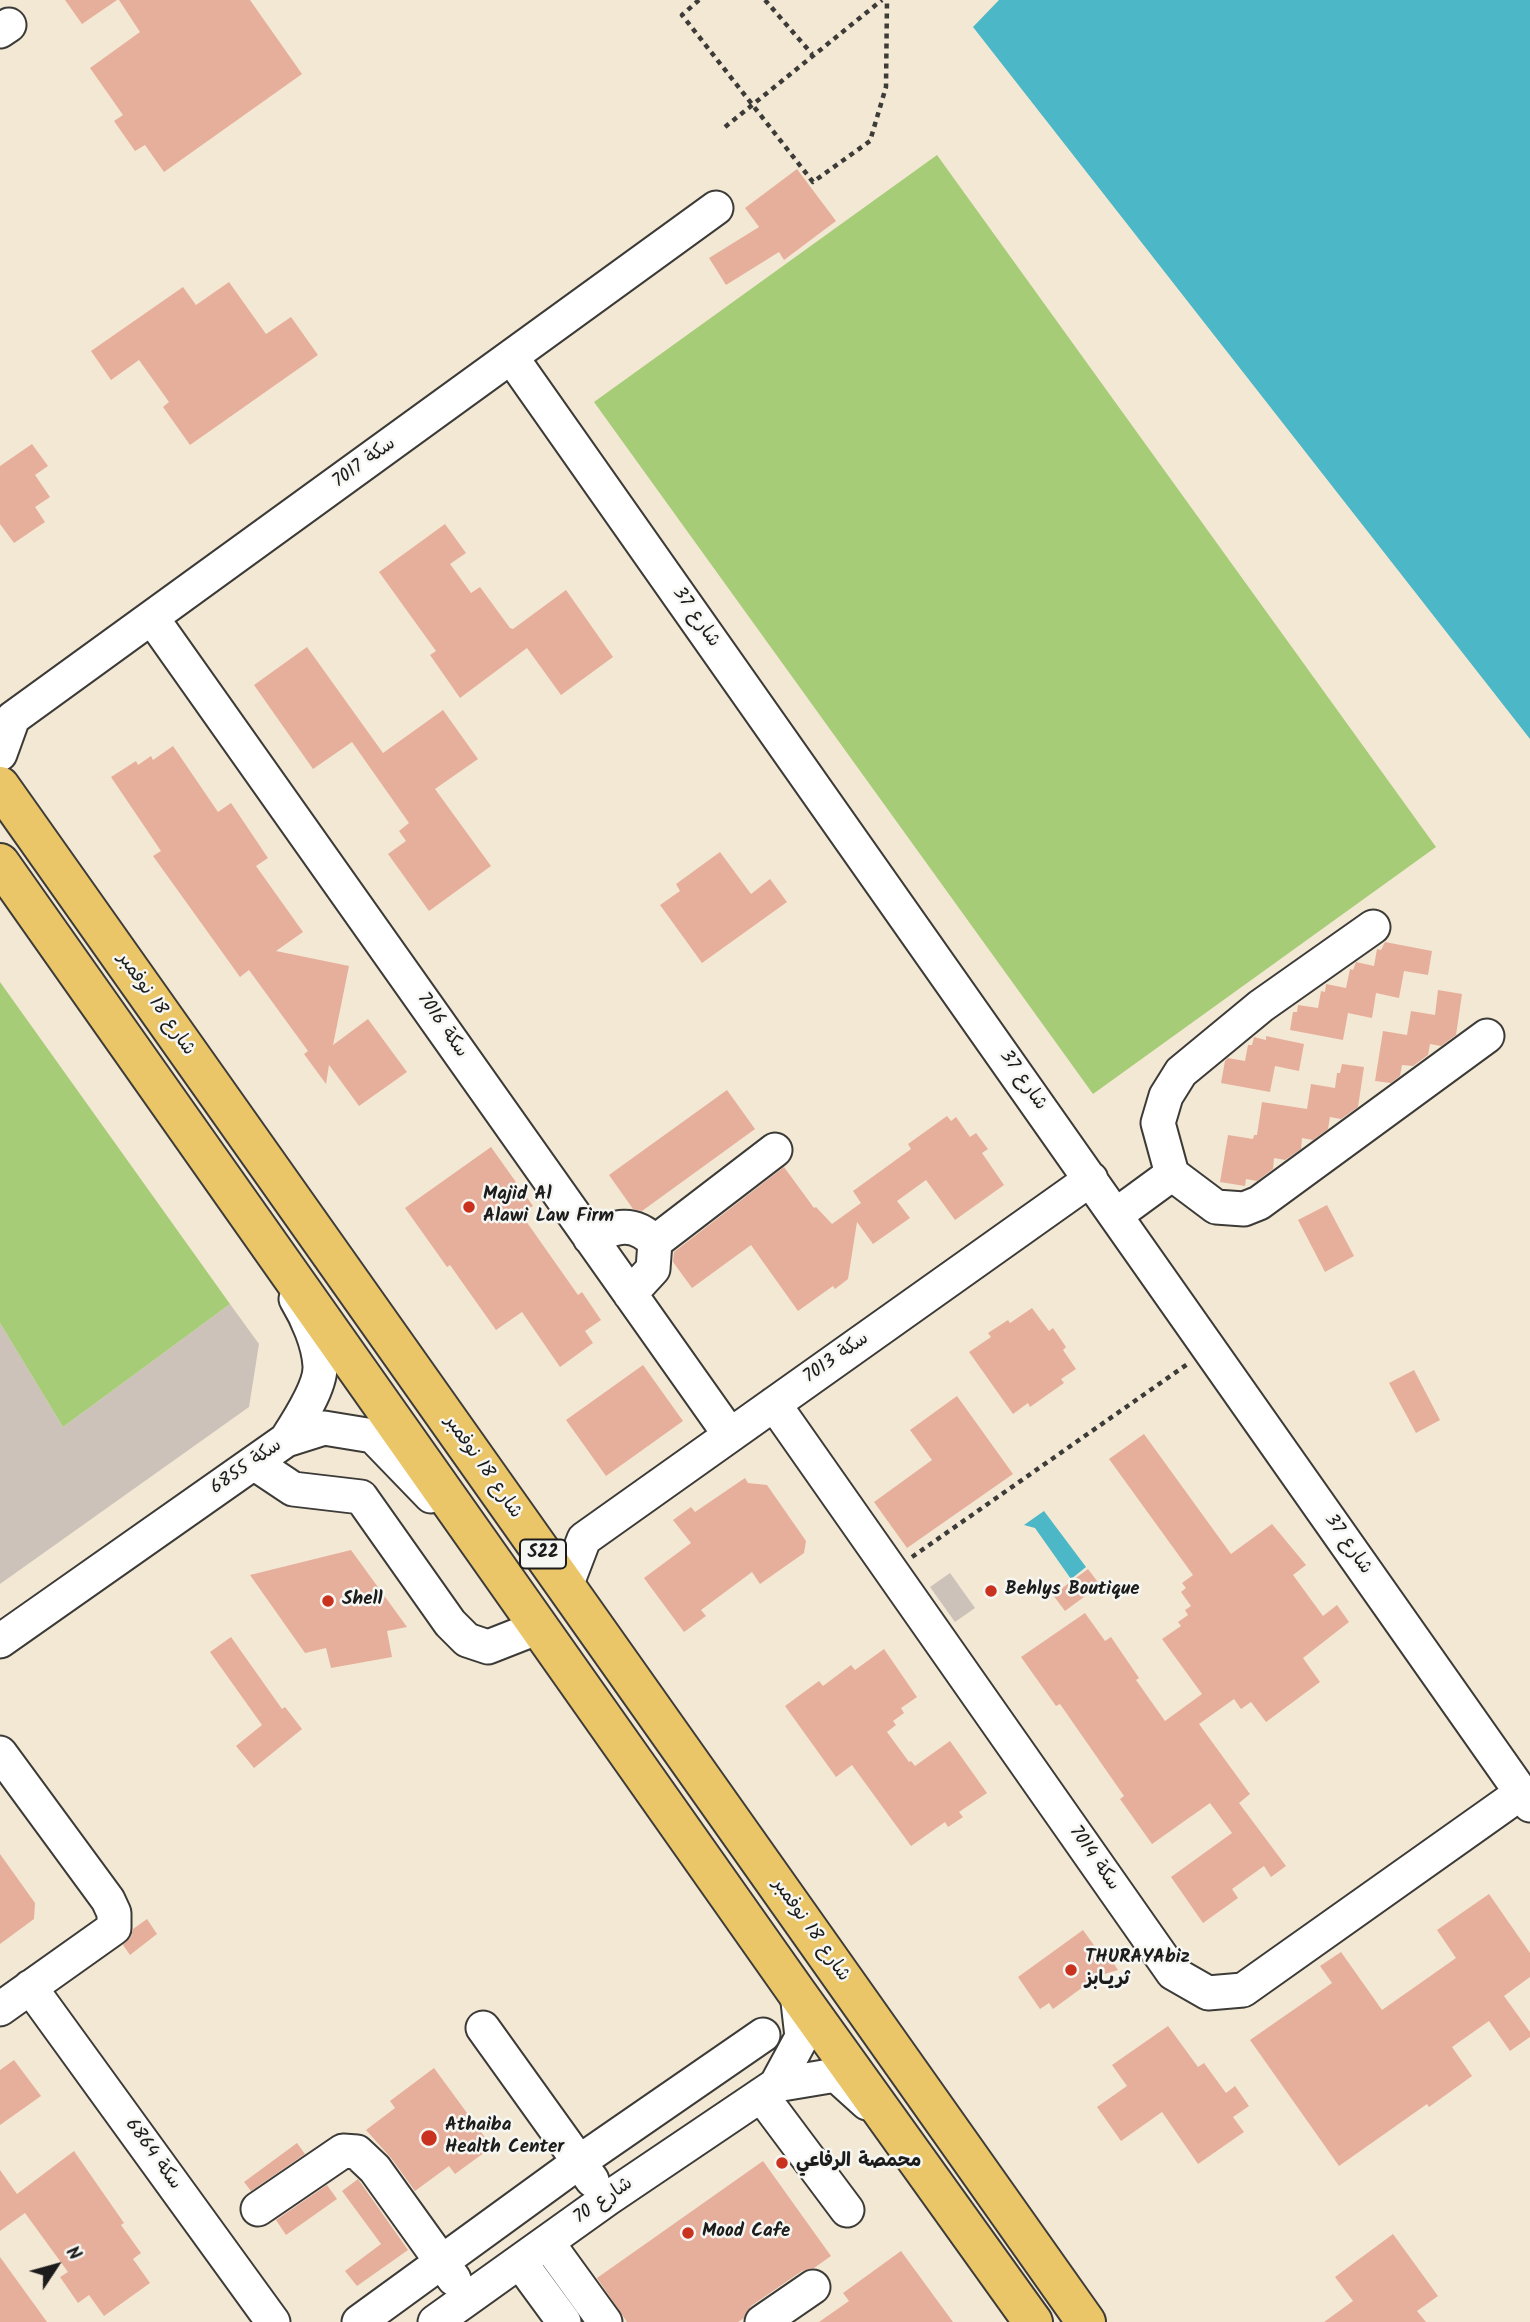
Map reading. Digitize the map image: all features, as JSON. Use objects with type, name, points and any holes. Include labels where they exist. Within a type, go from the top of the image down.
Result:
[{"type":"main road","name":"شارع 18 نوفمبر","points":[[0,786],[1086,2322]]},
{"type":"main road","name":"S22","points":[[0,863],[797,1993],[1033,2322]]},
{"type":"street","name":"سكة 7017","points":[[0,754],[6,718],[152,618],[716,208]]},
{"type":"street","name":"شارع 37","points":[[512,358],[1525,1799]]},
{"type":"street","name":"سكة 7016","points":[[152,618],[730,1435]]},
{"type":"street","points":[[1373,927],[1261,1006],[1181,1072],[1166,1096],[1158,1123],[1172,1174],[1216,1207],[1244,1209],[1259,1203],[1487,1036]]},
{"type":"street","points":[[630,1294],[653,1269],[655,1242],[775,1150]]},
{"type":"street","points":[[1116,1215],[1172,1174]]},
{"type":"street","name":"سكة 7013","points":[[584,1539],[1091,1179]]},
{"type":"street","points":[[228,1184],[308,1319],[321,1367],[308,1406],[286,1440]]},
{"type":"street","points":[[590,1238],[611,1228],[632,1227],[646,1233],[655,1242]]},
{"type":"street","name":"سكة 7014","points":[[774,1404],[1173,1973],[1208,1993],[1243,1990],[1525,1799]]},
{"type":"street","name":"سكة 6855","points":[[0,1641],[286,1440],[324,1428],[373,1436],[488,1553]]},
{"type":"street","points":[[254,1463],[293,1489],[361,1497],[450,1623],[467,1640],[488,1647],[539,1626]]},
{"type":"street","points":[[531,1537],[584,1539],[566,1586]]},
{"type":"street","points":[[0,1753],[108,1900],[114,1913],[114,1927],[0,2009]]},
{"type":"street","name":"سكة 6864","points":[[30,1987],[273,2322]]},
{"type":"street","name":"شارع 70","points":[[769,2090],[802,2037],[797,1993]]},
{"type":"street","points":[[483,2028],[607,2199]]},
{"type":"street","points":[[359,2322],[579,2162],[763,2035]]},
{"type":"street","name":"شارع 70","points":[[435,2322],[607,2199],[769,2090],[836,2075],[894,2128]]},
{"type":"street","points":[[769,2090],[847,2210]]},
{"type":"street","points":[[258,2209],[342,2151],[356,2152],[375,2169],[467,2298]]},
{"type":"street","points":[[547,2242],[605,2322]]},
{"type":"street","points":[[520,2262],[564,2322]]},
{"type":"street","points":[[762,2322],[813,2287]]},
{"type":"path","points":[[699,0],[682,15],[813,182],[870,141],[886,87],[887,0]]},
{"type":"path","points":[[765,0],[812,54]]},
{"type":"path","points":[[724,127],[882,0]]},
{"type":"path","points":[[891,1572],[1210,1349]]},
{"type":"shaded area","points":[[230,1304],[259,1344],[249,1407],[0,1584],[0,1323],[63,1427]]},
{"type":"shaded area","points":[[950,1573],[975,1608],[955,1622],[930,1587]]},
{"type":"green space","points":[[937,155],[1436,847],[1093,1094],[594,402]]},
{"type":"green space","points":[[0,982],[230,1304],[63,1427],[0,1323]]},
{"type":"water","points":[[999,0],[1530,0],[1530,739],[973,27]]},
{"type":"water","points":[[1044,1511],[1086,1567],[1071,1579],[1035,1528],[1024,1525]]},
{"type":"building","points":[[65,0],[117,0],[82,24]]},
{"type":"building","points":[[119,0],[250,0],[302,74],[164,172],[145,145],[135,151],[114,121],[123,115],[90,68],[140,32]]},
{"type":"building","points":[[797,169],[836,221],[784,260],[779,252],[726,285],[709,258],[759,227],[745,208]]},
{"type":"building","points":[[229,282],[266,334],[291,317],[318,355],[190,445],[163,407],[169,402],[139,360],[111,380],[91,351],[183,287],[196,305]]},
{"type":"building","points":[[32,444],[48,466],[35,475],[50,497],[35,507],[45,522],[14,543],[0,524],[0,466]]},
{"type":"building","points":[[445,524],[466,553],[450,564],[471,593],[480,587],[510,628],[513,629],[566,590],[613,657],[561,695],[527,648],[460,698],[430,655],[436,651],[379,572]]},
{"type":"building","points":[[307,647],[383,753],[443,710],[478,759],[435,789],[491,866],[429,911],[388,854],[406,841],[399,831],[409,823],[352,742],[313,769],[254,685]]},
{"type":"building","points":[[173,746],[218,812],[231,803],[268,858],[256,866],[303,932],[276,951],[349,966],[333,1045],[368,1019],[407,1072],[359,1106],[329,1065],[326,1084],[304,1054],[308,1051],[249,970],[240,977],[153,856],[161,851],[111,777],[136,761],[138,765],[151,756],[153,760]]},
{"type":"building","points":[[720,852],[751,894],[770,879],[787,902],[702,963],[660,905],[680,891],[676,884]]},
{"type":"building","points":[[1385,942],[1432,951],[1428,975],[1404,971],[1399,998],[1376,993],[1372,1018],[1348,1013],[1343,1040],[1290,1030],[1293,1012],[1297,1012],[1298,1005],[1318,1008],[1321,991],[1325,992],[1326,984],[1346,988],[1350,969],[1353,970],[1356,962],[1374,966],[1377,949],[1381,950]]},
{"type":"building","points":[[1438,990],[1462,994],[1456,1035],[1441,1046],[1430,1044],[1428,1055],[1413,1066],[1402,1065],[1400,1076],[1391,1083],[1375,1081],[1383,1031],[1407,1035],[1411,1011],[1435,1015]]},
{"type":"building","points":[[1266,1036],[1304,1044],[1299,1071],[1275,1066],[1270,1092],[1221,1083],[1225,1061],[1228,1058],[1245,1061],[1248,1045],[1252,1045],[1254,1037],[1266,1040]]},
{"type":"building","points":[[1342,1064],[1364,1067],[1358,1107],[1341,1119],[1330,1117],[1328,1129],[1313,1140],[1302,1138],[1301,1149],[1285,1160],[1274,1158],[1273,1169],[1257,1181],[1246,1179],[1245,1186],[1220,1182],[1228,1135],[1253,1139],[1254,1135],[1257,1135],[1262,1102],[1307,1109],[1311,1084],[1335,1088],[1337,1073],[1340,1073]]},
{"type":"building","points":[[727,1090],[755,1129],[642,1211],[633,1209],[609,1175]]},
{"type":"building","points":[[947,1116],[951,1121],[956,1117],[970,1137],[976,1133],[988,1149],[982,1153],[1004,1185],[955,1220],[926,1180],[897,1201],[910,1218],[873,1244],[857,1222],[848,1279],[835,1289],[833,1286],[798,1311],[751,1245],[692,1288],[673,1262],[674,1252],[784,1167],[814,1208],[832,1224],[861,1203],[853,1191],[911,1149],[908,1144]]},
{"type":"building","points":[[491,1147],[533,1206],[521,1214],[578,1295],[582,1292],[601,1320],[585,1331],[593,1343],[560,1367],[522,1312],[496,1330],[405,1208]]},
{"type":"building","points":[[1327,1205],[1354,1256],[1325,1272],[1298,1220]]},
{"type":"building","points":[[1032,1308],[1049,1331],[1053,1328],[1076,1369],[1061,1379],[1064,1383],[1030,1407],[1028,1403],[1013,1414],[969,1352],[991,1337],[988,1333],[1008,1320],[1010,1323]]},
{"type":"building","points":[[643,1365],[683,1421],[606,1476],[566,1420]]},
{"type":"building","points":[[1414,1370],[1440,1420],[1416,1433],[1389,1383]]},
{"type":"building","points":[[957,1396],[1013,1474],[907,1548],[874,1502],[932,1460],[910,1430]]},
{"type":"building","points":[[1144,1434],[1231,1554],[1272,1524],[1306,1565],[1293,1575],[1323,1616],[1337,1605],[1349,1622],[1303,1658],[1320,1682],[1266,1722],[1251,1702],[1241,1709],[1234,1699],[1199,1724],[1250,1794],[1239,1803],[1286,1866],[1271,1877],[1264,1866],[1232,1889],[1238,1898],[1203,1923],[1171,1877],[1232,1833],[1210,1803],[1152,1844],[1120,1799],[1124,1796],[1060,1704],[1056,1706],[1021,1657],[1085,1613],[1105,1641],[1111,1637],[1139,1678],[1136,1680],[1165,1721],[1202,1694],[1162,1639],[1181,1626],[1178,1622],[1188,1615],[1185,1610],[1191,1606],[1181,1592],[1186,1588],[1182,1583],[1193,1575],[1109,1459]]},
{"type":"building","points":[[745,1478],[748,1483],[767,1485],[806,1541],[804,1553],[760,1584],[752,1572],[701,1610],[706,1616],[684,1632],[644,1578],[691,1543],[673,1520],[691,1507],[695,1512]]},
{"type":"building","name":"Shell","points":[[351,1550],[407,1627],[387,1631],[392,1657],[331,1668],[326,1648],[305,1653],[250,1575]]},
{"type":"building","points":[[1088,1569],[1100,1585],[1065,1611],[1053,1595]]},
{"type":"building","points":[[231,1637],[282,1709],[285,1707],[302,1729],[254,1768],[236,1746],[262,1725],[210,1652]]},
{"type":"building","points":[[884,1649],[917,1697],[901,1708],[904,1713],[893,1721],[896,1725],[887,1732],[915,1766],[950,1741],[987,1793],[959,1812],[963,1817],[948,1827],[945,1822],[911,1846],[852,1765],[836,1777],[785,1706],[819,1681],[823,1686],[851,1665],[855,1670]]},
{"type":"building","points":[[0,1854],[35,1903],[34,1919],[0,1944]]},
{"type":"building","points":[[1489,1894],[1530,1953],[1530,1977],[1504,1996],[1530,2032],[1530,2037],[1510,2051],[1489,2021],[1452,2047],[1472,2076],[1339,2166],[1250,2040],[1332,1983],[1320,1966],[1341,1952],[1382,2010],[1456,1958],[1437,1930]]},
{"type":"building","points":[[147,1919],[157,1934],[130,1955],[123,1945],[131,1937],[133,1929]]},
{"type":"building","name":"THURAYAbiz ثريـابز","points":[[1083,1930],[1101,1955],[1105,1951],[1118,1970],[1098,1976],[1053,2009],[1049,2003],[1040,2009],[1018,1977]]},
{"type":"building","points":[[1168,2026],[1198,2067],[1204,2063],[1226,2093],[1235,2086],[1249,2106],[1233,2117],[1244,2132],[1198,2164],[1162,2112],[1121,2141],[1097,2107],[1127,2086],[1112,2065]]},
{"type":"building","points":[[14,2060],[41,2096],[0,2125],[0,2070]]},
{"type":"building","name":"Athaiba Health Center","points":[[434,2068],[492,2147],[455,2174],[449,2166],[415,2191],[366,2130],[395,2108],[390,2101]]},
{"type":"building","points":[[297,2143],[305,2154],[251,2191],[244,2182]]},
{"type":"building","points":[[74,2151],[124,2223],[121,2225],[141,2253],[133,2259],[150,2283],[104,2316],[89,2295],[78,2303],[60,2277],[68,2272],[25,2213],[0,2231],[0,2170],[17,2194]]},
{"type":"building","points":[[763,2161],[831,2256],[814,2268],[802,2271],[751,2306],[744,2318],[738,2322],[627,2322],[597,2278]]},
{"type":"building","points":[[358,2179],[408,2250],[357,2286],[345,2271],[381,2244],[342,2191]]},
{"type":"building","points":[[327,2185],[337,2199],[286,2235],[276,2220]]},
{"type":"building","points":[[1393,2234],[1438,2296],[1417,2311],[1426,2322],[1324,2322],[1353,2301],[1335,2277]]},
{"type":"building","points":[[901,2251],[953,2322],[819,2322],[849,2301],[843,2293]]},
{"type":"building","points":[[0,2257],[47,2322],[0,2322]]},
{"type":"place","name":"Majid Al Alawi Law Firm","points":[[469,1207]]},
{"type":"place","name":"Behlys Boutique","points":[[991,1591]]},
{"type":"place","name":"Shell","points":[[328,1601]]},
{"type":"place","name":"THURAYAbiz ثريـابز","points":[[1071,1970]]},
{"type":"place","name":"Athaiba Health Center","points":[[429,2138]]},
{"type":"place","name":"محمصة الرفاعي","points":[[782,2163]]},
{"type":"place","name":"Mood Cafe","points":[[688,2233]]}]
